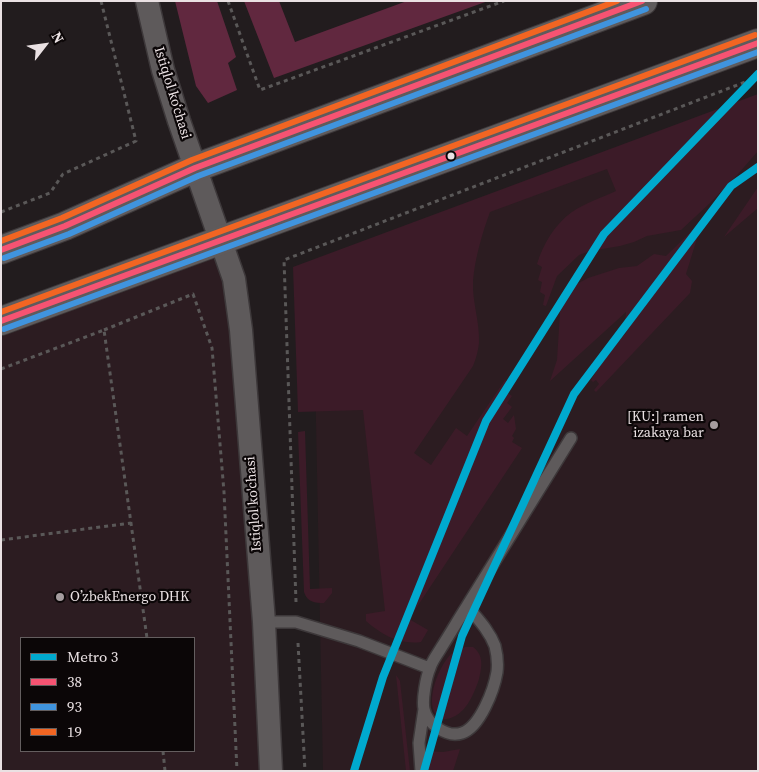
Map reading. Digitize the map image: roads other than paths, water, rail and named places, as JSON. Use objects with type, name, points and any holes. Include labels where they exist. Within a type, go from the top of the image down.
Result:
[{"type":"main road","points":[[1,250],[65,226],[195,168],[643,1]]},
{"type":"main road","points":[[1,321],[758,43]]},
{"type":"street","name":"Istiqlol ko‘chasi","points":[[147,1],[163,70],[220,240]]},
{"type":"street","name":"Istiqlol ko'chasi","points":[[220,240],[234,279],[241,330],[264,622],[271,771]]},
{"type":"lane","points":[[421,771],[419,743],[424,709],[424,688],[429,668],[571,438]]},
{"type":"lane","points":[[424,709],[433,724],[439,729],[455,734],[463,733],[470,728],[484,709],[497,672],[496,648],[491,636],[467,606]]},
{"type":"lane","points":[[264,622],[296,622],[359,641],[429,668]]},
{"type":"metro line","name":"3","points":[[354,771],[383,677],[486,421],[604,234],[758,74]]},
{"type":"metro line","name":"3","points":[[424,771],[462,636],[574,394],[731,186],[758,167]]},
{"type":"place","name":"[KU:] ramen izakaya bar","points":[[714,425]]},
{"type":"place","name":"O’zbekEnergo DHK","points":[[60,597]]}]
